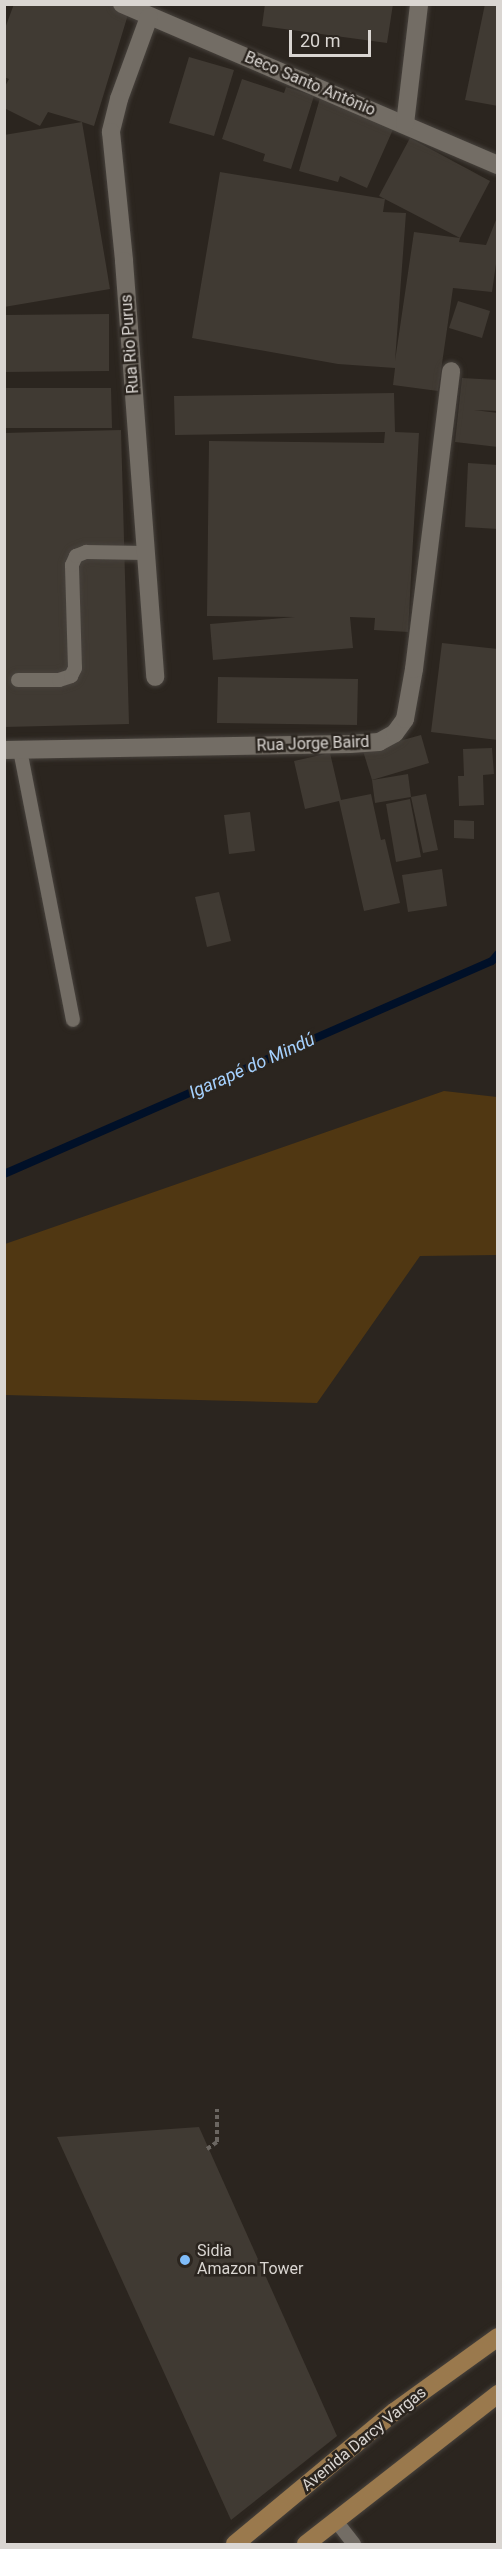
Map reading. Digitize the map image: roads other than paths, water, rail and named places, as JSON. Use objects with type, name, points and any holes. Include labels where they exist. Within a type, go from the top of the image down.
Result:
[{"type":"main road","name":"Avenida Darcy Vargas","points":[[235,2544],[394,2412],[498,2337]]},
{"type":"main road","points":[[306,2544],[498,2394]]},
{"type":"street","points":[[405,124],[419,4]]},
{"type":"street","name":"Beco Santo Antônio","points":[[126,5],[149,17],[498,165]]},
{"type":"street","name":"Rua Rio Purus","points":[[149,17],[119,99],[111,132],[124,261],[155,677]]},
{"type":"street","name":"Rua Jorge Baird","points":[[12,750],[350,744],[379,742],[395,733],[405,719],[414,669],[451,372]]},
{"type":"lane","points":[[18,680],[59,680],[72,676],[75,668],[72,566],[76,556],[86,552],[145,553]]},
{"type":"lane","points":[[12,750],[73,1020]]},
{"type":"lane","points":[[336,2521],[354,2544]]},
{"type":"waterway","name":"Igarapé do Mindú","points":[[4,1174],[492,961],[498,954]]},
{"type":"place","name":"Sidia Amazon Tower","points":[[185,2260]]}]
